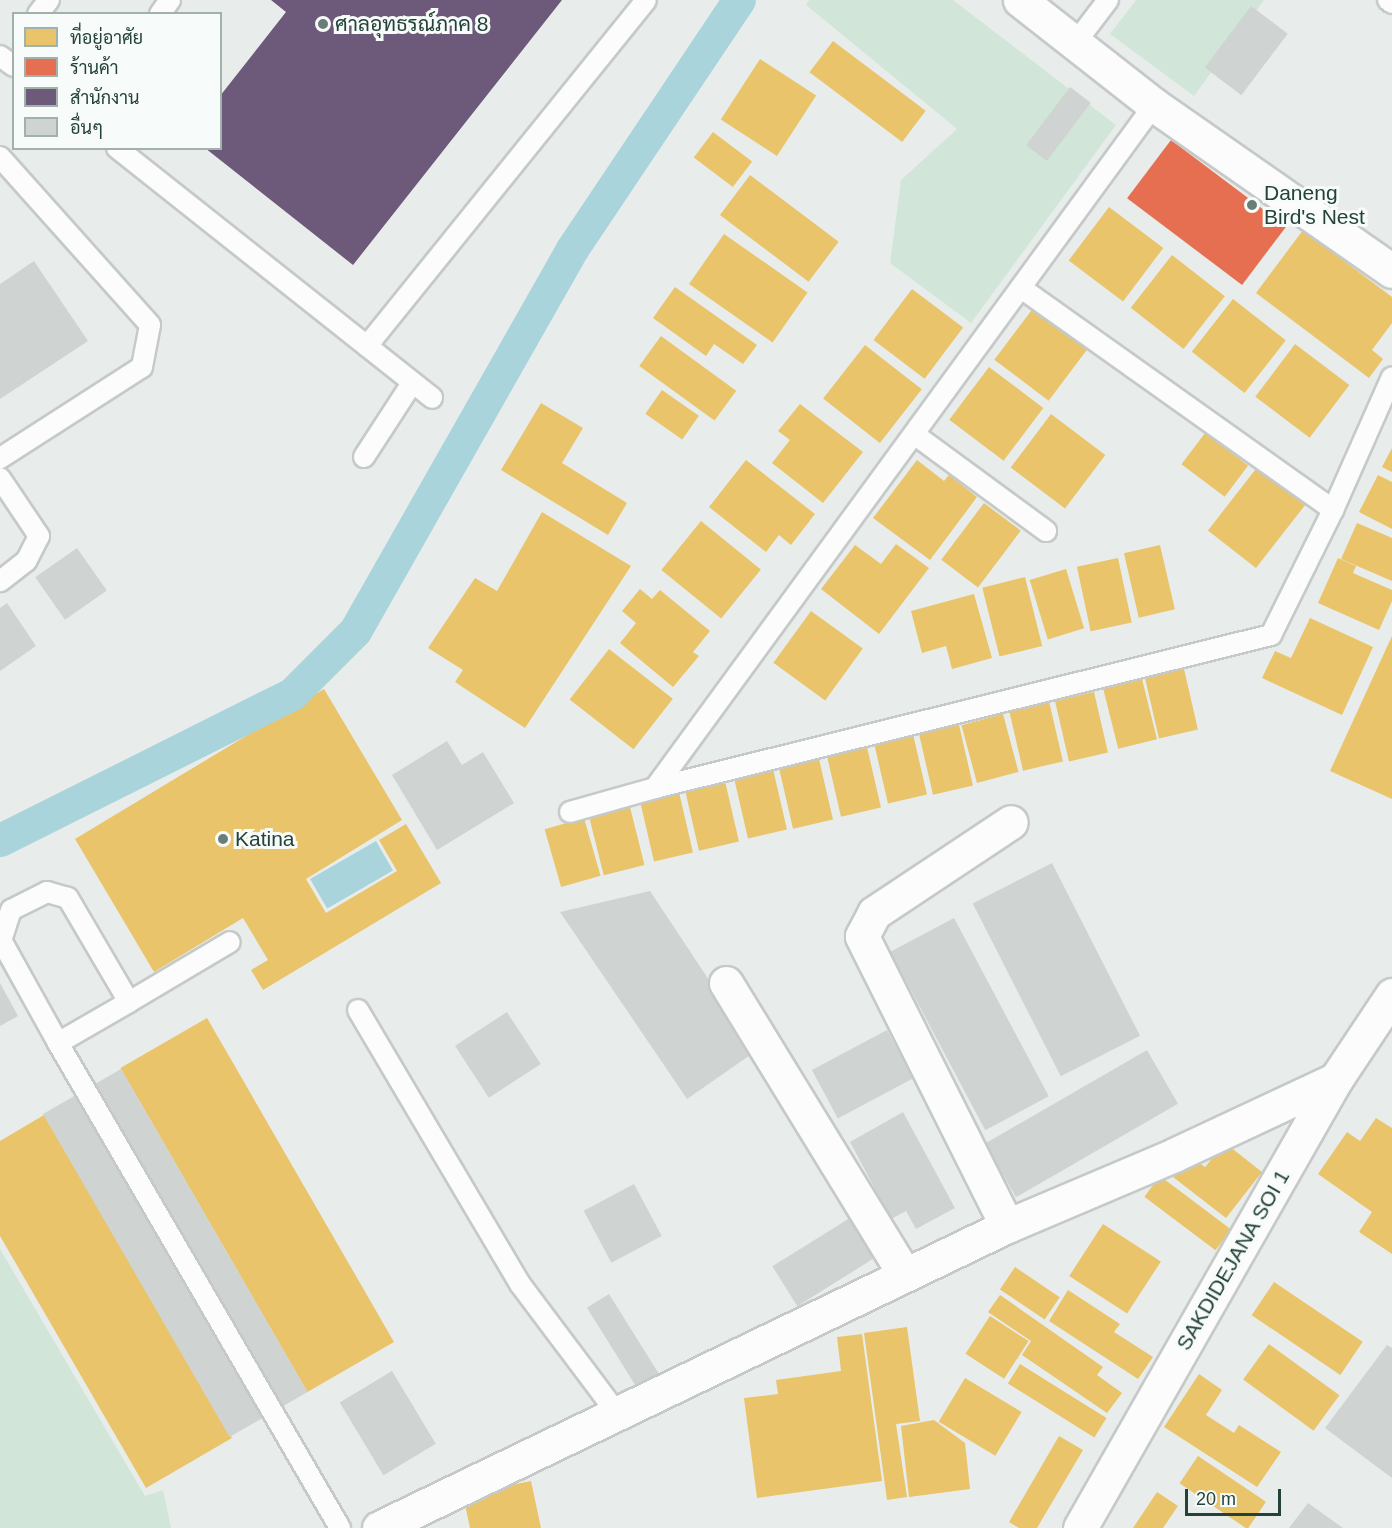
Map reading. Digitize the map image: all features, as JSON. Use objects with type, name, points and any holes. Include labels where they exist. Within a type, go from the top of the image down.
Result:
[{"type":"street","points":[[1020,0],[1154,105],[1392,271]]},
{"type":"street","points":[[1007,1226],[862,936],[874,913],[1011,822]]},
{"type":"street","points":[[726,982],[905,1275]]},
{"type":"street","name":"SAKDIDEJANA SOI 1","points":[[1080,1528],[1336,1079],[1392,995]]},
{"type":"street","points":[[378,1528],[619,1416],[1007,1226],[1174,1155],[1336,1079]]},
{"type":"lane","points":[[40,12],[49,0]]},
{"type":"lane","points":[[367,346],[646,0]]},
{"type":"lane","points":[[1076,42],[1108,0]]},
{"type":"lane","points":[[1388,0],[1392,3]]},
{"type":"lane","points":[[655,788],[1154,105]]},
{"type":"lane","points":[[120,150],[432,398]]},
{"type":"lane","points":[[0,157],[150,325],[142,367],[0,458]]},
{"type":"lane","points":[[1021,288],[1333,510]]},
{"type":"lane","points":[[570,812],[655,788],[1271,635],[1333,510],[1392,377]]},
{"type":"lane","points":[[364,457],[412,382]]},
{"type":"lane","points":[[914,434],[1046,531]]},
{"type":"lane","points":[[0,478],[39,536],[26,561],[0,581]]},
{"type":"lane","points":[[129,1002],[68,898],[47,892],[11,910],[0,940],[340,1528]]},
{"type":"lane","points":[[58,1043],[230,942]]},
{"type":"lane","points":[[358,1010],[520,1284],[619,1416]]},
{"type":"green space","points":[[809,0],[953,0],[1116,125],[971,323],[890,263],[901,180],[957,129],[806,5]]},
{"type":"green space","points":[[1136,0],[1264,0],[1194,96],[1110,34]]},
{"type":"green space","points":[[0,1249],[145,1496],[163,1490],[171,1528],[0,1528]]},
{"type":"water","points":[[376,841],[393,870],[327,908],[310,879]]},
{"type":"building: ที่อยู่อาศัย","points":[[833,41],[926,111],[902,142],[810,72]]},
{"type":"building: ที่อยู่อาศัย","points":[[760,59],[816,95],[777,156],[721,119]]},
{"type":"building: ที่อยู่อาศัย","points":[[713,132],[752,161],[733,187],[694,158]]},
{"type":"building: ที่อยู่อาศัย","points":[[750,175],[839,242],[809,282],[720,215]]},
{"type":"building: ที่อยู่อาศัย","points":[[1109,207],[1163,248],[1123,301],[1069,261]]},
{"type":"building: ที่อยู่อาศัย","points":[[1303,230],[1392,297],[1392,323],[1372,350],[1383,359],[1369,378],[1256,293]]},
{"type":"building: ที่อยู่อาศัย","points":[[724,234],[808,293],[773,342],[689,284]]},
{"type":"building: ที่อยู่อาศัย","points":[[1172,255],[1225,296],[1184,349],[1131,308]]},
{"type":"building: ที่อยู่อาศัย","points":[[675,287],[757,345],[743,364],[714,344],[706,356],[653,318]]},
{"type":"building: ที่อยู่อาศัย","points":[[912,289],[963,328],[925,379],[873,340]]},
{"type":"building: ที่อยู่อาศัย","points":[[1233,299],[1286,340],[1245,393],[1192,352]]},
{"type":"building: ที่อยู่อาศัย","points":[[1034,307],[1088,348],[1049,401],[994,360]]},
{"type":"building: ที่อยู่อาศัย","points":[[661,336],[736,391],[714,421],[639,366]]},
{"type":"building: ที่อยู่อาศัย","points":[[1295,344],[1349,385],[1310,438],[1255,397]]},
{"type":"building: ที่อยู่อาศัย","points":[[865,345],[922,389],[880,443],[823,399]]},
{"type":"building: ที่อยู่อาศัย","points":[[989,367],[1043,408],[1004,461],[949,420]]},
{"type":"building: ที่อยู่อาศัย","points":[[662,390],[699,416],[682,440],[645,414]]},
{"type":"building: ที่อยู่อาศัย","points":[[541,403],[583,428],[562,463],[627,503],[608,535],[501,470]]},
{"type":"building: ที่อยู่อาศัย","points":[[800,404],[863,452],[823,503],[772,463],[790,440],[778,431]]},
{"type":"building: ที่อยู่อาศัย","points":[[1051,414],[1105,455],[1065,508],[1011,468]]},
{"type":"building: ที่อยู่อาศัย","points":[[1205,433],[1248,465],[1225,497],[1182,464]]},
{"type":"building: ที่อยู่อาศัย","points":[[1392,448],[1392,472],[1382,467]]},
{"type":"building: ที่อยู่อาศัย","points":[[746,460],[815,514],[791,545],[779,535],[766,552],[709,507]]},
{"type":"building: ที่อยู่อาศัย","points":[[917,460],[944,481],[949,475],[977,497],[930,560],[873,518]]},
{"type":"building: ที่อยู่อาศัย","points":[[1259,465],[1307,503],[1256,568],[1208,530]]},
{"type":"building: ที่อยู่อาศัย","points":[[1378,475],[1392,482],[1392,529],[1359,512]]},
{"type":"building: ที่อยู่อาศัย","points":[[984,503],[1021,531],[978,587],[941,560]]},
{"type":"building: ที่อยู่อาศัย","points":[[542,512],[631,566],[525,728],[455,682],[463,670],[428,648],[475,578],[497,591]]},
{"type":"building: ที่อยู่อาศัย","points":[[701,521],[761,569],[721,618],[661,570]]},
{"type":"building: ที่อยู่อาศัย","points":[[1357,523],[1392,538],[1392,581],[1341,559]]},
{"type":"building: ที่อยู่อาศัย","points":[[896,544],[929,568],[879,634],[821,589],[855,545],[881,564]]},
{"type":"building: ที่อยู่อาศัย","points":[[1160,545],[1175,609],[1139,618],[1124,553]]},
{"type":"building: ที่อยู่อาศัย","points":[[1118,558],[1132,623],[1091,631],[1077,567]]},
{"type":"building: ที่อยู่อาศัย","points":[[1338,558],[1356,566],[1353,573],[1392,590],[1392,601],[1379,630],[1318,603]]},
{"type":"building: ที่อยู่อาศัย","points":[[1066,569],[1084,628],[1048,639],[1030,580]]},
{"type":"building: ที่อยู่อาศัย","points":[[1025,577],[1042,646],[999,657],[982,588]]},
{"type":"building: ที่อยู่อาศัย","points":[[640,589],[652,599],[660,590],[710,631],[693,652],[699,656],[673,687],[620,643],[636,623],[622,611]]},
{"type":"building: ที่อยู่อาศัย","points":[[974,594],[992,658],[952,669],[946,646],[922,653],[911,611]]},
{"type":"building: ที่อยู่อาศัย","points":[[811,611],[863,649],[825,700],[773,663]]},
{"type":"building: ที่อยู่อาศัย","points":[[1310,618],[1373,647],[1342,715],[1262,678],[1275,651],[1291,658]]},
{"type":"building: ที่อยู่อาศัย","points":[[1392,636],[1392,799],[1330,771]]},
{"type":"building: ที่อยู่อาศัย","points":[[609,649],[673,699],[633,749],[570,699]]},
{"type":"building: ที่อยู่อาศัย","points":[[1184,669],[1198,729],[1159,738],[1145,678]]},
{"type":"building: ที่อยู่อาศัย","points":[[1142,679],[1157,739],[1118,749],[1103,689]]},
{"type":"building: ที่อยู่อาศัย","name":"Katina","points":[[324,689],[402,820],[306,879],[326,913],[397,871],[379,840],[406,824],[441,883],[263,990],[251,970],[268,960],[243,918],[154,972],[75,839]]},
{"type":"building: ที่อยู่อาศัย","points":[[1094,692],[1108,752],[1069,761],[1055,701]]},
{"type":"building: ที่อยู่อาศัย","points":[[1049,701],[1063,761],[1023,771],[1009,710]]},
{"type":"building: ที่อยู่อาศัย","points":[[1003,714],[1019,772],[977,783],[961,725]]},
{"type":"building: ที่อยู่อาศัย","points":[[959,725],[973,785],[933,795],[919,734]]},
{"type":"building: ที่อยู่อาศัย","points":[[913,734],[927,794],[888,803],[874,743]]},
{"type":"building: ที่อยู่อาศัย","points":[[867,747],[881,807],[841,817],[827,756]]},
{"type":"building: ที่อยู่อาศัย","points":[[819,759],[833,819],[793,829],[779,768]]},
{"type":"building: ที่อยู่อาศัย","points":[[773,769],[787,829],[748,838],[734,778]]},
{"type":"building: ที่อยู่อาศัย","points":[[725,781],[739,841],[699,851],[685,790]]},
{"type":"building: ที่อยู่อาศัย","points":[[679,792],[693,852],[654,861],[640,801]]},
{"type":"building: ที่อยู่อาศัย","points":[[629,803],[644,865],[604,875],[588,813]]},
{"type":"building: ที่อยู่อาศัย","points":[[584,818],[601,876],[561,887],[545,829]]},
{"type":"building: ที่อยู่อาศัย","points":[[207,1018],[394,1342],[307,1392],[120,1068]]},
{"type":"building: ที่อยู่อาศัย","points":[[44,1115],[232,1438],[146,1488],[0,1236],[0,1141]]},
{"type":"building: ที่อยู่อาศัย","points":[[1376,1118],[1392,1128],[1392,1254],[1359,1232],[1372,1212],[1318,1174],[1347,1132],[1360,1141]]},
{"type":"building: ที่อยู่อาศัย","points":[[1225,1143],[1262,1172],[1226,1218],[1173,1177],[1190,1156],[1205,1167]]},
{"type":"building: ที่อยู่อาศัย","points":[[1160,1176],[1231,1230],[1215,1250],[1144,1197]]},
{"type":"building: ที่อยู่อาศัย","points":[[1103,1224],[1161,1262],[1127,1314],[1069,1276]]},
{"type":"building: ที่อยู่อาศัย","points":[[1015,1267],[1060,1297],[1045,1320],[1000,1289]]},
{"type":"building: ที่อยู่อาศัย","points":[[1274,1282],[1363,1342],[1340,1375],[1252,1315]]},
{"type":"building: ที่อยู่อาศัย","points":[[1068,1290],[1120,1324],[1114,1332],[1153,1357],[1138,1379],[1049,1321]]},
{"type":"building: ที่อยู่อาศัย","points":[[1000,1295],[1103,1367],[1097,1375],[1122,1393],[1107,1413],[1022,1355],[1031,1341],[988,1312]]},
{"type":"building: ที่อยู่อาศัย","points":[[990,1316],[1029,1341],[1004,1379],[965,1354]]},
{"type":"building: ที่อยู่อาศัย","points":[[907,1327],[920,1421],[896,1424],[907,1497],[887,1500],[864,1333]]},
{"type":"building: ที่อยู่อาศัย","points":[[862,1334],[882,1481],[757,1498],[744,1398],[778,1394],[776,1380],[841,1371],[837,1337]]},
{"type":"building: ที่อยู่อาศัย","points":[[1269,1344],[1339,1395],[1314,1431],[1243,1380]]},
{"type":"building: ที่อยู่อาศัย","points":[[1020,1364],[1107,1418],[1094,1438],[1008,1384]]},
{"type":"building: ที่อยู่อาศัย","points":[[1199,1374],[1222,1390],[1206,1415],[1234,1433],[1239,1425],[1281,1452],[1257,1487],[1164,1427]]},
{"type":"building: ที่อยู่อาศัย","points":[[965,1378],[1022,1412],[995,1456],[939,1422]]},
{"type":"building: ที่อยู่อาศัย","points":[[934,1420],[965,1443],[970,1489],[909,1497],[901,1426]]},
{"type":"building: ที่อยู่อาศัย","points":[[1059,1436],[1083,1450],[1037,1528],[1019,1528],[1009,1522]]},
{"type":"building: ที่อยู่อาศัย","points":[[1198,1456],[1266,1502],[1248,1528],[1246,1528],[1180,1483]]},
{"type":"building: ที่อยู่อาศัย","points":[[531,1481],[541,1528],[470,1528],[463,1495]]},
{"type":"building: ที่อยู่อาศัย","points":[[1157,1492],[1178,1506],[1163,1528],[1133,1528]]},
{"type":"building: ร้านค้า","points":[[1171,140],[1286,227],[1242,285],[1127,198]]},
{"type":"building: สำนักงาน","points":[[271,0],[562,0],[353,265],[208,150],[222,150],[222,93],[286,12]]},
{"type":"building: อื่นๆ","points":[[1251,6],[1288,34],[1241,95],[1205,67]]},
{"type":"building: อื่นๆ","points":[[1070,87],[1091,103],[1047,161],[1026,145]]},
{"type":"building: อื่นๆ","points":[[34,261],[88,341],[0,399],[0,284]]},
{"type":"building: อื่นๆ","points":[[77,548],[107,591],[65,620],[35,577]]},
{"type":"building: อื่นๆ","points":[[7,603],[36,646],[0,671],[0,608]]},
{"type":"building: อื่นๆ","points":[[447,741],[462,765],[483,752],[514,803],[437,850],[392,775]]},
{"type":"building: อื่นๆ","points":[[1052,863],[1140,1036],[1061,1076],[973,903]]},
{"type":"building: อื่นๆ","points":[[650,891],[756,1051],[687,1099],[560,912]]},
{"type":"building: อื่นๆ","points":[[954,918],[1049,1096],[985,1130],[890,952]]},
{"type":"building: อื่นๆ","points":[[0,983],[18,1016],[0,1026]]},
{"type":"building: อื่นๆ","points":[[507,1012],[541,1064],[489,1098],[455,1046]]},
{"type":"building: อื่นๆ","points":[[887,1030],[913,1079],[838,1118],[812,1070]]},
{"type":"building: อื่นๆ","points":[[1147,1050],[1178,1104],[1016,1197],[985,1144]]},
{"type":"building: อื่นๆ","points":[[121,1069],[308,1392],[230,1437],[43,1114]]},
{"type":"building: อื่นๆ","points":[[903,1112],[955,1208],[916,1229],[906,1211],[891,1219],[850,1142]]},
{"type":"building: อื่นๆ","points":[[634,1184],[662,1236],[611,1263],[584,1211]]},
{"type":"building: อื่นๆ","points":[[853,1216],[878,1256],[797,1306],[772,1266]]},
{"type":"building: อื่นๆ","points":[[609,1294],[663,1381],[641,1394],[587,1308]]},
{"type":"building: อื่นๆ","points":[[1387,1345],[1392,1348],[1392,1478],[1325,1428]]},
{"type":"building: อื่นๆ","points":[[392,1371],[436,1444],[383,1475],[340,1402]]},
{"type":"building: อื่นๆ","points":[[1308,1503],[1343,1528],[1289,1528]]},
{"type":"waterway","points":[[0,840],[293,693],[355,631],[572,249],[739,0]]},
{"type":"place","name":"ศาลอุทธรณ์ภาค 8","points":[[323,24]]},
{"type":"place","name":"Daneng Bird's Nest","points":[[1252,205]]},
{"type":"place","name":"Katina","points":[[223,839]]}]
